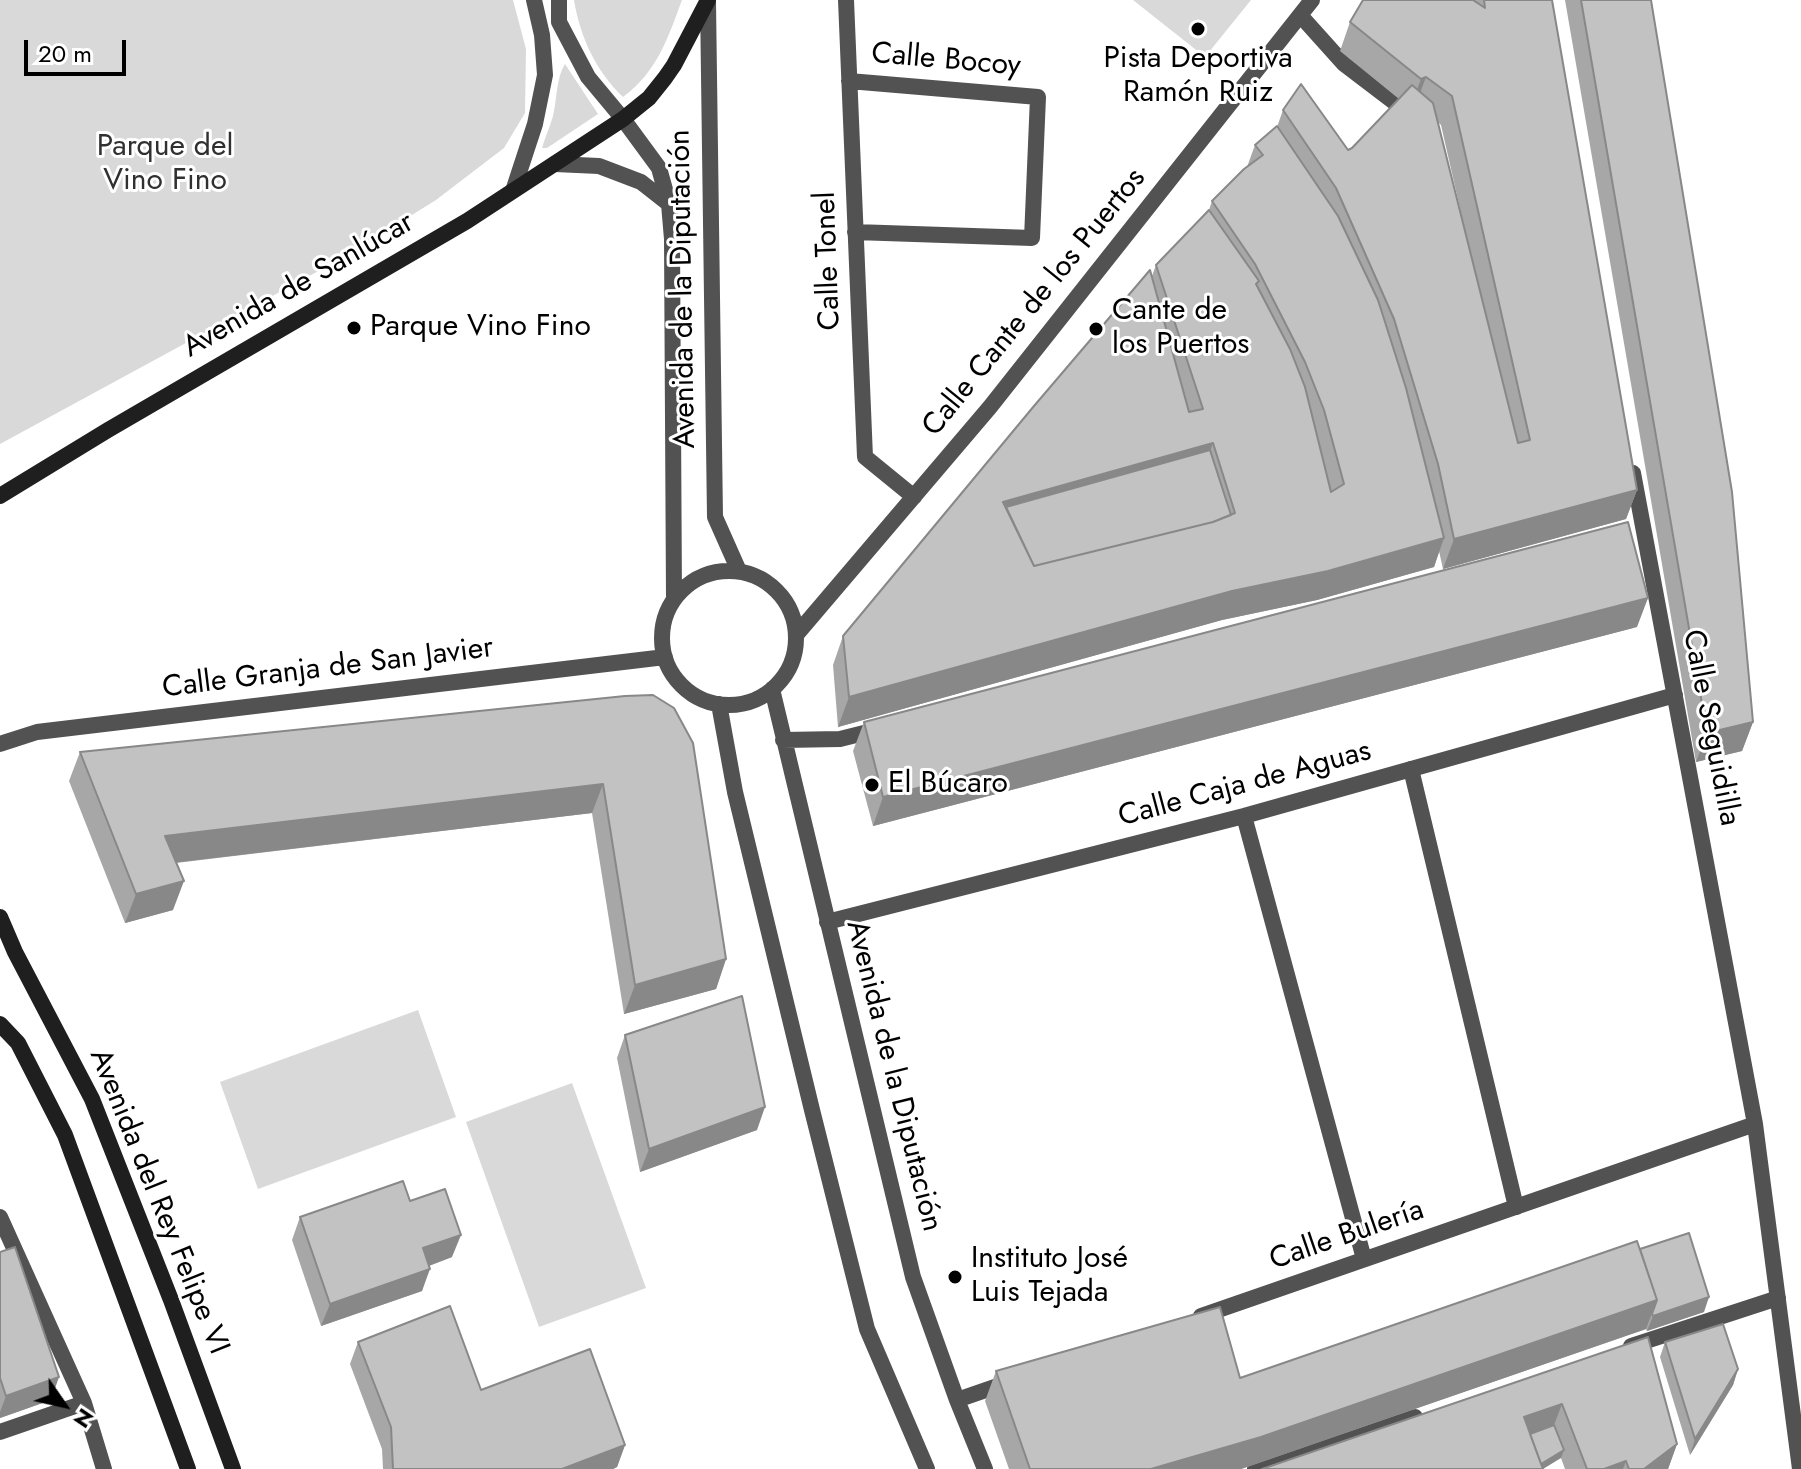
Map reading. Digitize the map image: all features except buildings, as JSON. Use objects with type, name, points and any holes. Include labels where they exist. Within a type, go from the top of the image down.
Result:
[{"type":"main road","name":"Avenida de Sanlúcar","points":[[0,496],[467,221],[623,119],[649,98],[665,78],[708,1]]},
{"type":"main road","name":"Avenida del Rey Felipe VI","points":[[0,917],[15,952],[92,1099],[233,1469]]},
{"type":"main road","name":"Avenida del Rey Felipe VI","points":[[0,1024],[18,1043],[65,1135],[188,1469]]},
{"type":"street","points":[[514,188],[535,124],[545,75],[542,35],[534,0]]},
{"type":"street","points":[[559,0],[559,22],[580,64],[623,119]]},
{"type":"street","name":"Calle Tonel","points":[[846,0],[865,457],[914,497]]},
{"type":"street","name":"Calle Cante de los Puertos","points":[[796,635],[1000,395],[1312,0]]},
{"type":"street","name":"Avenida de la Diputación","points":[[708,1],[715,517],[739,571]]},
{"type":"street","points":[[1300,15],[1344,64],[1423,122]]},
{"type":"street","name":"Calle Bocoy","points":[[849,81],[1038,97],[1032,238],[855,232]]},
{"type":"street","name":"Avenida de la Diputación","points":[[623,119],[659,168],[669,204],[674,599]]},
{"type":"street","name":"Avenida de la Diputación","points":[[555,164],[599,166],[641,182],[669,204]]},
{"type":"street","name":"Calle Seguidilla","points":[[1628,452],[1636,528],[1675,695],[1755,1124],[1800,1469]]},
{"type":"street","points":[[739,571],[761,578],[780,593],[792,613],[796,635],[794,656],[785,674],[772,689],[747,703],[719,704],[700,699],[672,675],[662,637],[665,617],[674,599],[691,582],[714,572],[739,571]]},
{"type":"street","name":"Calle Granja de San Javier","points":[[0,744],[37,732],[665,657]]},
{"type":"street","name":"Avenida de la Diputación","points":[[772,689],[913,1277],[985,1469]]},
{"type":"street","name":"Calle Caja de Aguas","points":[[827,922],[1244,816],[1675,695]]},
{"type":"street","points":[[719,704],[738,807],[867,1329],[927,1469]]},
{"type":"street","points":[[783,740],[840,739],[902,723]]},
{"type":"street","points":[[1411,769],[1516,1207]]},
{"type":"street","points":[[1244,816],[1364,1259]]},
{"type":"street","name":"Calle Bulería","points":[[1183,1322],[1755,1124]]},
{"type":"street","points":[[0,1217],[84,1403],[104,1469]]},
{"type":"street","points":[[1614,1352],[1778,1298]]},
{"type":"street","points":[[957,1400],[1017,1379]]},
{"type":"street","points":[[0,1432],[84,1403]]},
{"type":"street","points":[[1255,1469],[1434,1411]]},
{"type":"green space","name":"Parque del Vino Fino","points":[[0,0],[513,0],[526,49],[525,113],[504,148],[436,200],[346,256],[0,444]]},
{"type":"green space","points":[[574,0],[682,0],[653,65],[623,97],[591,53],[580,27]]},
{"type":"green space","name":"Pista Deportiva Ramón Ruiz","points":[[1133,0],[1251,0],[1205,57]]},
{"type":"green space","points":[[565,64],[598,114],[547,148],[542,148],[553,116],[558,82]]},
{"type":"green space","points":[[418,1010],[456,1117],[258,1189],[220,1082]]},
{"type":"green space","points":[[572,1083],[646,1288],[539,1327],[466,1122]]},
{"type":"place","name":"Pista Deportiva Ramón Ruiz","points":[[1198,29]]},
{"type":"place","name":"Parque Vino Fino","points":[[354,328]]},
{"type":"place","name":"Cante de los Puertos","points":[[1096,329]]},
{"type":"place","name":"El Búcaro","points":[[872,785]]},
{"type":"place","name":"Instituto José Luis Tejada","points":[[955,1277]]}]
